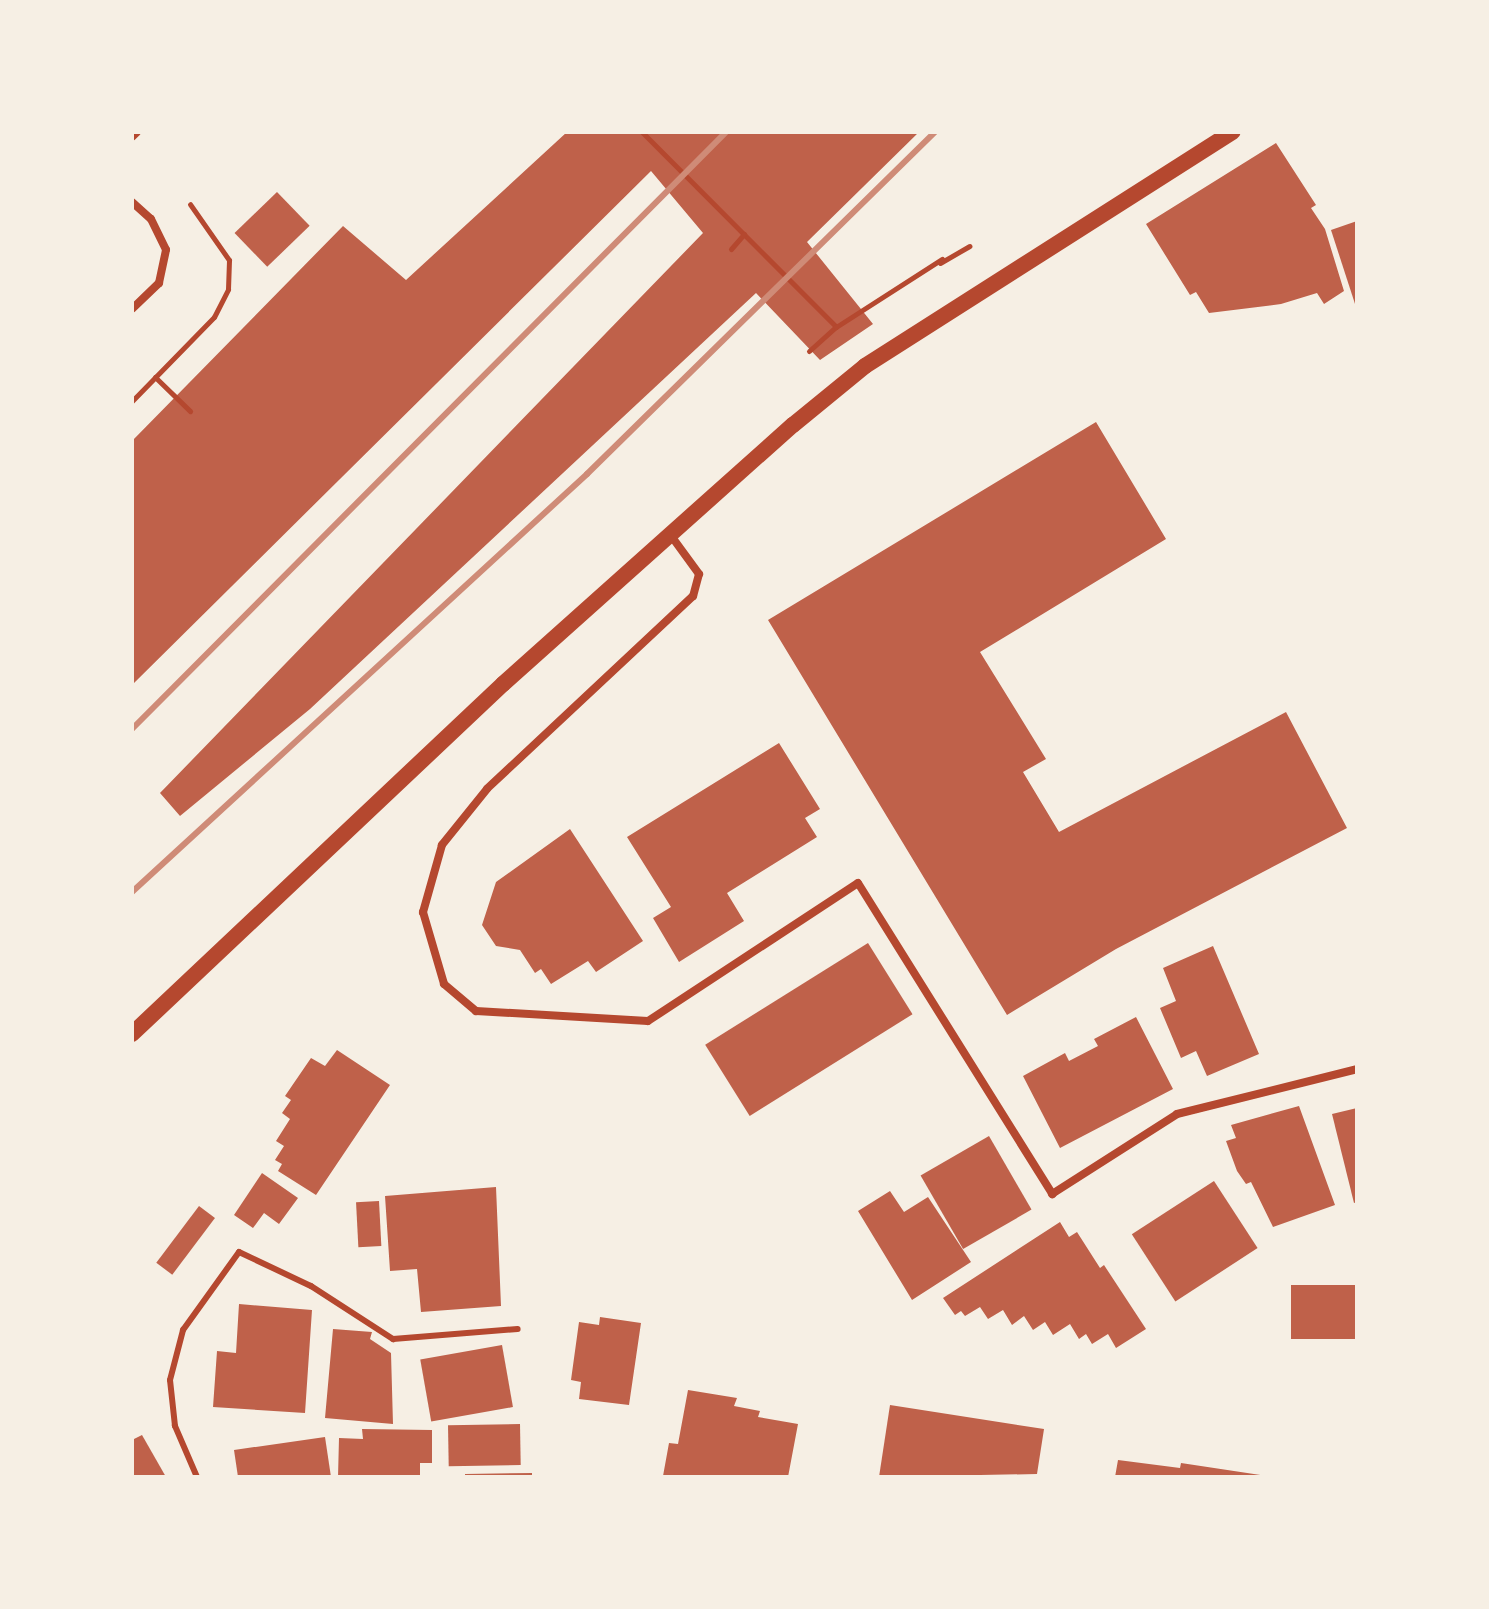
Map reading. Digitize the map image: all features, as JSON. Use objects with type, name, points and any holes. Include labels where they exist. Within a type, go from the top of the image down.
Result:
[{"type":"main road","points":[[132,1034],[503,684],[672,537],[793,425],[865,366],[1233,132]]},
{"type":"street","points":[[132,137],[137,132]]},
{"type":"street","points":[[132,202],[151,219],[166,250],[159,283],[132,309]]},
{"type":"street","points":[[672,537],[699,574],[693,596],[487,789],[442,845],[423,912],[444,984],[476,1011],[648,1021],[858,883],[1052,1194],[1177,1114],[1357,1069]]},
{"type":"lane","points":[[197,1477],[175,1426],[170,1380],[183,1330],[239,1252],[311,1286],[393,1339],[518,1329]]},
{"type":"path","points":[[642,132],[836,327]]},
{"type":"path","points":[[731,249],[744,234]]},
{"type":"path","points":[[155,377],[190,411]]},
{"type":"building","points":[[567,132],[919,132],[807,242],[873,324],[820,360],[756,293],[310,709],[180,816],[160,793],[703,233],[651,171],[132,685],[132,441],[343,226],[406,280]]},
{"type":"building","points":[[1276,143],[1316,205],[1311,208],[1325,229],[1344,291],[1324,304],[1317,293],[1281,304],[1209,313],[1196,292],[1190,295],[1146,224]]},
{"type":"building","points":[[277,192],[310,226],[267,267],[235,233]]},
{"type":"building","points":[[1357,221],[1357,307],[1356,307],[1331,230]]},
{"type":"building","points":[[1096,422],[1166,539],[980,652],[1046,759],[1023,772],[1059,832],[1286,712],[1347,828],[1116,949],[1007,1015],[768,620]]},
{"type":"building","points":[[779,743],[820,809],[805,818],[817,837],[727,893],[744,921],[679,962],[653,918],[671,907],[627,837]]},
{"type":"building","points":[[570,829],[643,941],[596,972],[588,961],[551,984],[541,969],[535,973],[520,950],[496,946],[482,925],[496,882]]},
{"type":"building","points":[[868,943],[913,1014],[750,1116],[705,1045]]},
{"type":"building","points":[[1213,946],[1259,1054],[1207,1076],[1196,1051],[1181,1058],[1160,1008],[1176,1001],[1163,968]]},
{"type":"building","points":[[1136,1017],[1173,1089],[1060,1148],[1023,1076],[1065,1053],[1069,1061],[1098,1046],[1094,1039]]},
{"type":"building","points":[[337,1050],[390,1085],[316,1195],[278,1171],[282,1164],[275,1160],[284,1146],[276,1141],[290,1119],[282,1113],[291,1100],[285,1096],[311,1058],[325,1066]]},
{"type":"building","points":[[1299,1106],[1335,1205],[1273,1227],[1251,1182],[1246,1184],[1237,1171],[1226,1141],[1236,1138],[1231,1125]]},
{"type":"building","points":[[1357,1108],[1357,1202],[1354,1203],[1332,1114]]},
{"type":"building","points":[[989,1136],[1032,1210],[963,1249],[921,1176]]},
{"type":"building","points":[[262,1173],[298,1198],[279,1224],[264,1213],[253,1228],[234,1215]]},
{"type":"building","points":[[1214,1181],[1258,1248],[1175,1301],[1132,1234]]},
{"type":"building","points":[[496,1187],[501,1306],[421,1312],[417,1269],[390,1271],[385,1196]]},
{"type":"building","points":[[890,1191],[904,1212],[928,1197],[971,1262],[912,1300],[858,1211]]},
{"type":"building","points":[[379,1201],[381,1246],[358,1247],[356,1202]]},
{"type":"building","points":[[199,1206],[215,1218],[172,1275],[156,1263]]},
{"type":"building","points":[[1060,1222],[1069,1237],[1077,1232],[1100,1268],[1104,1265],[1146,1329],[1116,1348],[1108,1334],[1092,1344],[1086,1334],[1079,1339],[1070,1324],[1053,1335],[1045,1322],[1033,1330],[1024,1316],[1012,1325],[1003,1310],[988,1319],[980,1307],[965,1316],[961,1311],[955,1315],[943,1298]]},
{"type":"building","points":[[1291,1285],[1357,1285],[1357,1339],[1291,1339]]},
{"type":"building","points":[[239,1304],[312,1310],[305,1413],[213,1407],[217,1351],[236,1353]]},
{"type":"building","points":[[600,1317],[641,1323],[629,1405],[579,1399],[581,1382],[571,1380],[579,1322],[599,1325]]},
{"type":"building","points":[[333,1329],[372,1332],[370,1339],[391,1353],[393,1424],[325,1418]]},
{"type":"building","points":[[502,1345],[513,1407],[431,1421],[420,1359]]},
{"type":"building","points":[[688,1390],[737,1398],[734,1406],[760,1411],[758,1417],[798,1424],[788,1477],[663,1476],[669,1443],[678,1444]]},
{"type":"building","points":[[890,1405],[1044,1429],[1037,1474],[879,1477]]},
{"type":"building","points":[[520,1424],[521,1465],[449,1466],[448,1425]]},
{"type":"building","points":[[362,1429],[432,1430],[432,1463],[420,1463],[420,1477],[338,1477],[339,1438],[363,1439]]},
{"type":"building","points":[[142,1435],[166,1477],[132,1477],[132,1440]]},
{"type":"building","points":[[325,1437],[331,1477],[238,1477],[234,1450]]},
{"type":"building","points":[[1118,1460],[1180,1468],[1181,1463],[1273,1477],[1115,1477]]},
{"type":"building","points":[[532,1473],[532,1477],[465,1477],[465,1474]]},
{"type":"railway","points":[[132,729],[726,132]]},
{"type":"railway","points":[[132,892],[587,474],[935,132]]}]
